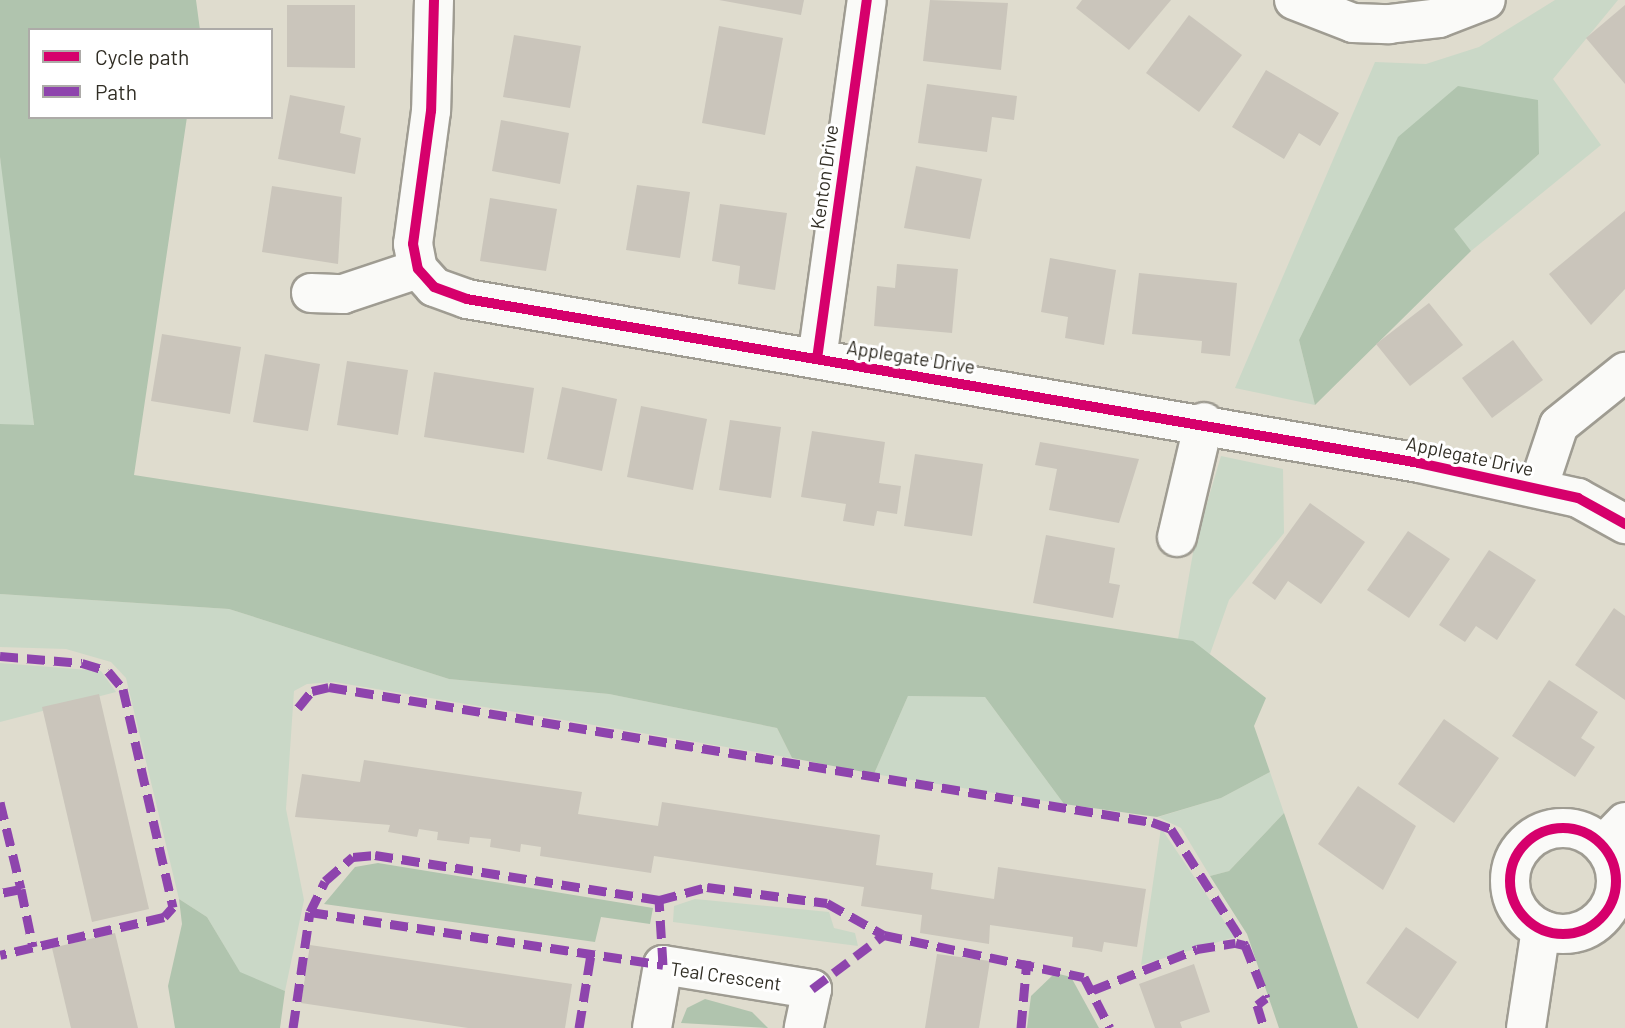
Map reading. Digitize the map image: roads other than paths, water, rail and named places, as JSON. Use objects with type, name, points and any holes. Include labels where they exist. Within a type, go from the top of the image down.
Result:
[{"type":"street","points":[[311,293],[343,294],[418,269],[413,244],[431,111],[434,0]]},
{"type":"street","name":"Kenton Drive","points":[[817,359],[867,0]]},
{"type":"street","points":[[1294,0],[1353,23],[1389,24],[1439,18],[1486,0]]},
{"type":"street","name":"Applegate Drive","points":[[418,269],[434,287],[467,299],[1204,422],[1538,488],[1578,498],[1625,524]]},
{"type":"street","points":[[1538,488],[1559,425],[1625,372]]},
{"type":"street","points":[[1177,537],[1204,422]]},
{"type":"street","points":[[1554,828],[1614,834],[1616,876],[1608,909],[1581,930],[1541,929],[1512,897],[1509,878],[1523,846],[1554,828]]},
{"type":"street","points":[[1526,1028],[1541,929]]},
{"type":"street","name":"Teal Crescent","points":[[652,1028],[663,965],[811,989],[804,1028]]}]
